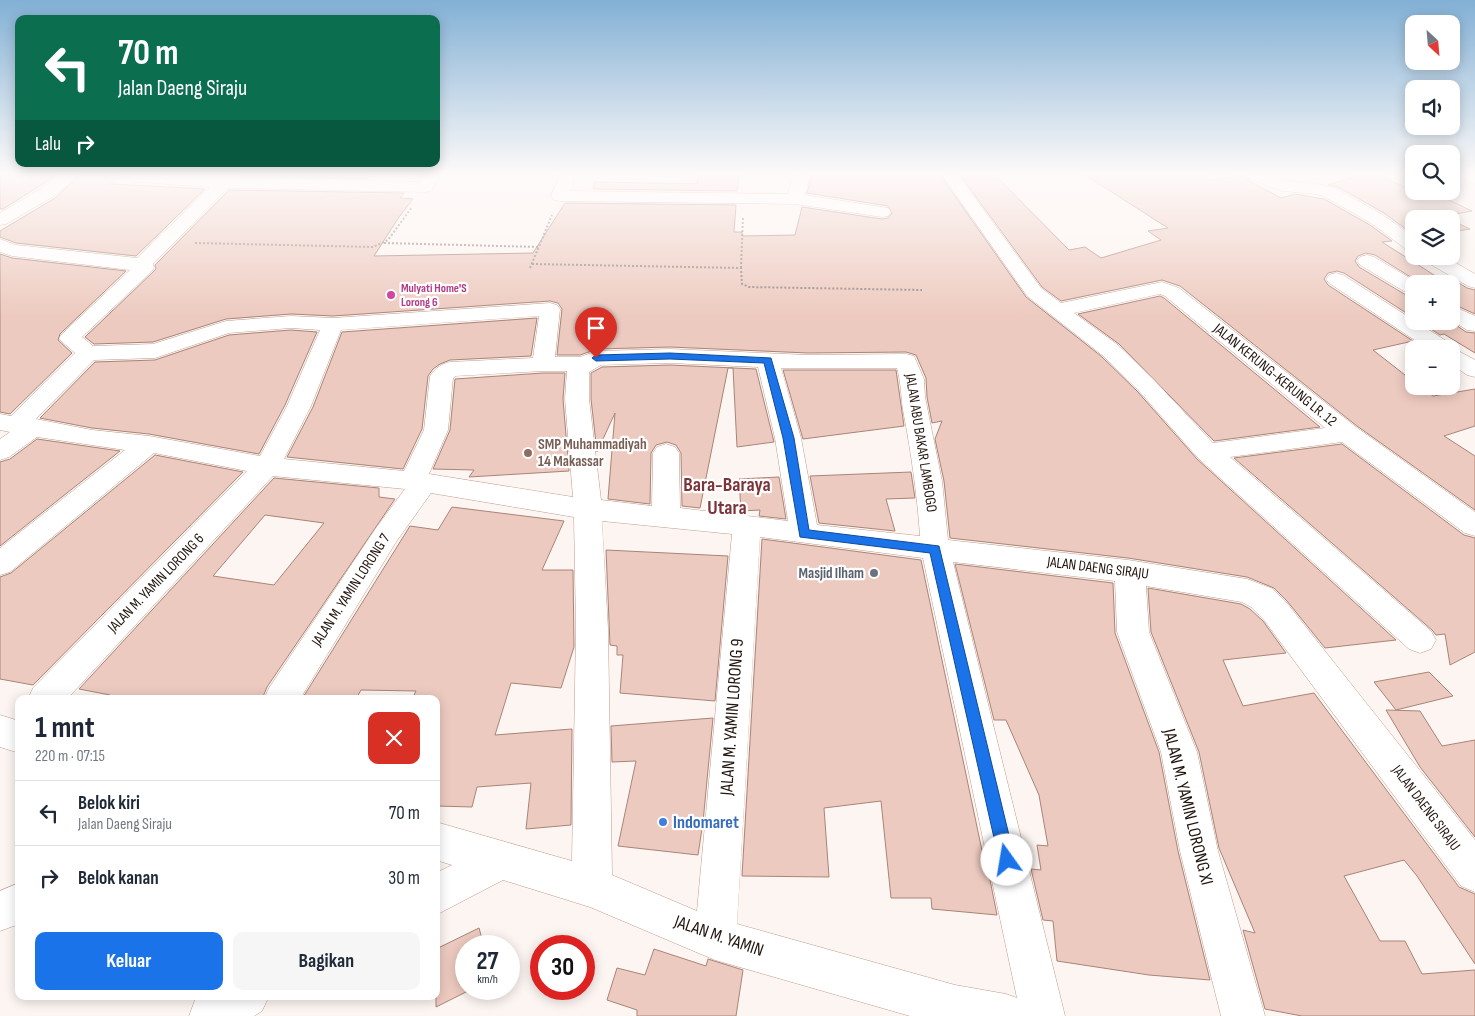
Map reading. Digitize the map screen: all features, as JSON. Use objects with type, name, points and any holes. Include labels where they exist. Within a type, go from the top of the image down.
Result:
[{"type":"street","points":[[184,222],[143,264],[144,268],[108,300],[70,339],[88,353],[155,351],[226,327],[291,322],[333,324],[548,308],[551,311],[542,364]]},
{"type":"street","points":[[983,222],[1034,292],[1110,350],[1146,385],[1207,452],[1420,640]]},
{"type":"street","points":[[1382,222],[1405,239]]},
{"type":"street","points":[[0,245],[12,250],[143,264]]},
{"type":"street","points":[[1367,261],[1405,284]]},
{"type":"street","points":[[1446,265],[1475,282]]},
{"type":"street","points":[[1336,279],[1429,340]]},
{"type":"street","name":"JALAN KERUNG-KERUNG LR. 12","points":[[1057,310],[1167,289],[1196,310],[1348,433],[1475,526]]},
{"type":"street","points":[[1460,316],[1475,325]]},
{"type":"street","points":[[267,466],[299,406],[333,324]]},
{"type":"street","points":[[0,451],[17,424],[88,353]]},
{"type":"street","name":"JALAN ABU BAKAR LAMBOGO","points":[[542,364],[584,364],[596,358],[670,356],[808,362],[906,361],[912,379],[913,397],[928,481],[935,549]]},
{"type":"street","points":[[768,360],[788,438],[804,534]]},
{"type":"street","points":[[1460,360],[1475,370]]},
{"type":"street","name":"JALAN M. YAMIN LORONG 7","points":[[284,695],[418,482],[436,430],[442,376],[450,369],[542,364]]},
{"type":"street","points":[[584,364],[578,371],[576,400],[586,509],[592,629],[592,887]]},
{"type":"street","name":"JALAN DAENG SIRAJU","points":[[17,424],[92,438],[149,444],[267,466],[418,482],[586,509],[747,525],[804,534],[1128,571],[1247,591],[1262,598],[1281,619],[1475,872]]},
{"type":"street","points":[[1207,452],[1348,433]]},
{"type":"street","points":[[0,564],[149,444]]},
{"type":"street","points":[[666,453],[666,517]]},
{"type":"street","name":"JALAN M. YAMIN LORONG 6","points":[[49,695],[267,466]]},
{"type":"street","name":"JALAN M. YAMIN LORONG 9","points":[[715,939],[747,525]]},
{"type":"street","points":[[935,549],[1043,1016]]},
{"type":"street","name":"JALAN M. YAMIN LORONG XI","points":[[1128,571],[1132,590],[1133,632],[1179,752],[1199,851],[1244,1016]]},
{"type":"street","name":"JALAN M. YAMIN","points":[[440,842],[592,887],[715,939],[955,1007],[1006,1016]]},
{"type":"street","points":[[440,893],[499,861]]},
{"type":"street","points":[[0,911],[15,905]]},
{"type":"street","points":[[211,1016],[240,1000]]},
{"type":"path","points":[[384,243],[402,222]]},
{"type":"path","points":[[530,268],[549,222]]},
{"type":"path","points":[[742,222],[742,284],[749,287],[922,290]]},
{"type":"path","points":[[164,242],[367,248],[384,243],[539,247]]},
{"type":"path","points":[[532,264],[741,268]]},
{"type":"building","points":[[14,222],[171,222],[136,256],[16,243],[0,237],[0,231]]},
{"type":"building","points":[[197,222],[396,222],[374,256],[533,253],[553,222],[735,222],[734,232],[742,232],[742,236],[795,235],[798,222],[973,222],[1026,297],[1101,356],[1137,391],[1197,459],[1396,640],[1325,648],[1274,588],[1247,577],[1128,558],[950,538],[944,481],[935,439],[942,421],[932,423],[927,397],[926,378],[916,355],[906,352],[808,353],[670,347],[597,349],[580,355],[557,355],[562,309],[558,303],[550,301],[333,316],[291,314],[226,319],[153,342],[94,344],[85,337],[156,269],[155,265]]},
{"type":"building","points":[[995,222],[1042,222],[1069,250],[1085,247],[1101,258],[1161,240],[1148,231],[1168,228],[1159,222],[1365,222],[1392,241],[1382,242],[1405,257],[1405,265],[1418,265],[1434,275],[1407,275],[1375,255],[1366,253],[1358,256],[1355,261],[1359,267],[1405,294],[1405,312],[1344,273],[1337,271],[1328,273],[1324,279],[1328,285],[1411,340],[1405,340],[1405,343],[1373,350],[1405,375],[1405,395],[1460,395],[1460,392],[1475,389],[1475,426],[1444,436],[1475,456],[1475,510],[1357,426],[1180,286],[1162,280],[1061,301],[1042,287]]},
{"type":"building","points":[[1397,222],[1405,222],[1405,228]]},
{"type":"building","points":[[1460,224],[1470,229],[1460,231]]},
{"type":"building","points":[[0,254],[12,258],[126,271],[60,334],[58,340],[72,353],[10,414],[0,412]]},
{"type":"building","points":[[1460,284],[1475,290],[1475,314],[1460,307]]},
{"type":"building","points":[[1160,296],[1320,427],[1214,441],[1119,344],[1078,314]]},
{"type":"building","points":[[537,318],[531,356],[450,360],[433,369],[428,376],[422,429],[403,469],[287,457],[313,407],[342,332]]},
{"type":"building","points":[[1460,328],[1466,332],[1475,333],[1475,353],[1460,344],[1460,340],[1454,340],[1444,334],[1440,335],[1432,330],[1460,330]]},
{"type":"building","points":[[291,330],[317,332],[285,405],[259,454],[149,434],[92,428],[40,418],[95,362],[155,360],[229,335]]},
{"type":"building","points":[[670,365],[756,369],[774,442],[737,447],[733,368],[728,368],[700,508],[682,506],[681,453],[676,445],[667,442],[656,445],[651,453],[650,504],[608,499],[615,413],[597,452],[591,399],[591,373],[602,367]]},
{"type":"building","points":[[783,370],[896,370],[904,426],[803,439]]},
{"type":"building","points":[[565,373],[563,399],[569,471],[469,477],[474,470],[433,469],[450,430],[455,379]]},
{"type":"building","points":[[37,439],[120,451],[0,546],[0,462],[10,459]]},
{"type":"building","points":[[1342,444],[1464,535],[1475,538],[1475,652],[1450,665],[1445,634],[1436,635],[1234,458]]},
{"type":"building","points":[[155,455],[243,472],[33,685],[0,679],[0,577],[11,573]]},
{"type":"building","points":[[911,472],[915,498],[886,499],[895,531],[819,523],[810,476]]},
{"type":"building","points":[[779,477],[786,519],[759,516],[760,510],[741,511],[739,479]]},
{"type":"building","points":[[274,478],[379,488],[379,497],[395,499],[267,687],[264,695],[110,695],[79,689]],"holes":[[[265,515],[324,523],[274,585],[213,576]]]},
{"type":"building","points":[[452,507],[564,521],[542,570],[573,570],[574,647],[561,688],[511,683],[495,735],[572,729],[571,825],[526,829],[531,783],[477,787],[472,807],[440,806],[440,695],[414,695],[416,691],[361,690],[358,695],[304,695],[410,526],[438,530]]},
{"type":"building","points":[[762,539],[921,560],[997,915],[932,909],[931,898],[891,898],[881,801],[824,808],[829,877],[742,876]]},
{"type":"building","points":[[606,550],[728,556],[715,701],[620,693],[623,655],[617,655],[617,646],[610,645]]},
{"type":"building","points":[[955,564],[1113,583],[1115,633],[1159,752],[1178,851],[1210,980],[1149,975],[1057,961],[1053,921],[1043,920],[1031,869],[1041,870],[1037,845],[1048,846],[1039,795],[1006,720],[994,720]]},
{"type":"building","points":[[1148,588],[1241,604],[1250,609],[1263,621],[1286,653],[1223,660],[1243,706],[1314,693],[1459,887],[1475,894],[1475,964],[1417,876],[1404,860],[1344,876],[1380,941],[1405,941],[1422,974],[1475,970],[1475,1016],[1302,1016],[1265,1009],[1243,930],[1255,933],[1219,848],[1199,752],[1151,632]]},
{"type":"building","points":[[1429,672],[1453,696],[1396,710],[1374,682]]},
{"type":"building","points":[[1386,710],[1420,711],[1442,746],[1475,740],[1475,837],[1420,767]]},
{"type":"building","points":[[713,718],[698,855],[618,846],[636,761],[612,762],[611,726]]},
{"type":"building","points":[[479,928],[481,935],[465,935]]},
{"type":"building","points":[[455,940],[455,998],[436,1007],[436,1000],[440,1000],[440,947]]},
{"type":"building","points":[[654,949],[706,966],[708,959],[743,970],[736,1016],[637,1016],[637,1010],[607,1000],[617,968],[645,975]]},
{"type":"place","name":"Mulyati Home'S Lorong 6","points":[[391,295]]},
{"type":"place","name":"SMP Muhammadiyah 14 Makassar","points":[[528,453]]},
{"type":"place","name":"Masjid Ilham","points":[[874,573]]},
{"type":"place","name":"Indomaret","points":[[663,822]]},
{"type":"district","name":"Bara-Baraya Utara","points":[[727,496]]},
{"type":"route","points":[[596,358],[670,356],[768,360],[788,438],[804,534],[935,549],[1007,860]]}]
